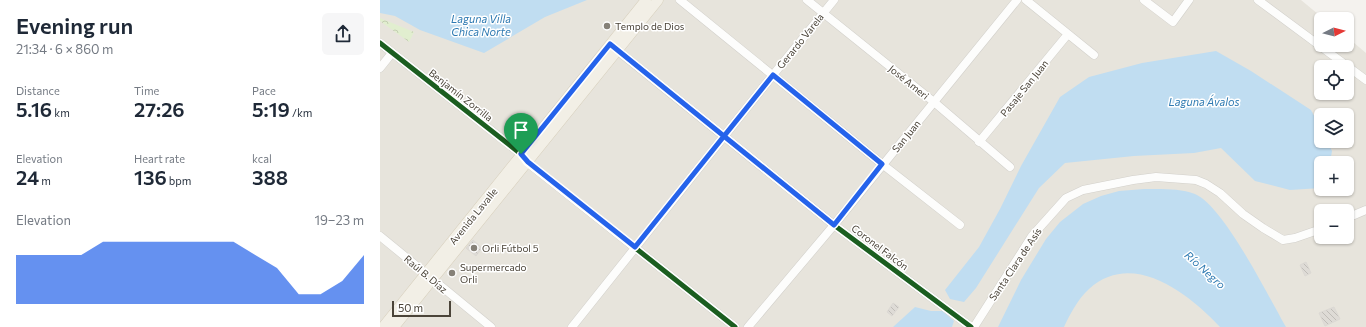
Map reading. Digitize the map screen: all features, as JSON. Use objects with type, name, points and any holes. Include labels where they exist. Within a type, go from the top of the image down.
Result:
[{"type":"main road","name":"Avenida Lavalle","points":[[614,48],[646,0]]},
{"type":"main road","name":"Avenida Lavalle","points":[[394,327],[430,276],[524,158],[614,48],[658,0]]},
{"type":"main road","name":"Avenida Lavalle","points":[[383,327],[430,276]]},
{"type":"street","points":[[680,0],[882,164],[960,225]]},
{"type":"street","name":"José Ameri","points":[[807,0],[934,102],[1010,167]]},
{"type":"street","name":"Gerardo Varela","points":[[572,327],[834,0]]},
{"type":"street","name":"San Juan","points":[[748,327],[834,225],[882,164],[1017,0]]},
{"type":"street","points":[[1026,0],[1094,55]]},
{"type":"street","points":[[1144,0],[1173,22],[1189,0]]},
{"type":"street","points":[[1258,0],[1366,80]]},
{"type":"street","name":"Pasaje San Juan","points":[[979,142],[1068,34]]},
{"type":"street","name":"Benjamín Zorrilla","points":[[380,43],[736,327]]},
{"type":"street","name":"Coronel Falcón","points":[[614,48],[834,225],[973,327]]},
{"type":"street","points":[[380,68],[392,53]]},
{"type":"street","name":"Santa Clara de Asís","points":[[973,327],[1032,236],[1066,198],[1083,190],[1156,177],[1196,180],[1206,184],[1220,193],[1243,214],[1283,240],[1295,238],[1314,231]]},
{"type":"street","points":[[1354,215],[1366,210]]},
{"type":"street","name":"Raúl B. Díaz","points":[[380,236],[491,327]]},
{"type":"shaded area","points":[[380,0],[1301,0],[1316,12],[1314,12],[1314,52],[1354,52],[1354,43],[1366,53],[1366,327],[380,327]]},
{"type":"green space","points":[[380,18],[414,32],[409,42],[380,21]]},
{"type":"water","name":"Laguna Villa Chica Norte","points":[[380,0],[587,0],[545,17],[484,53],[420,30],[395,16],[380,13]]},
{"type":"water","name":"Laguna Ávalos","points":[[1216,51],[1251,71],[1311,110],[1314,116],[1314,148],[1330,148],[1332,151],[1331,156],[1314,156],[1314,188],[1290,190],[1255,181],[1221,148],[1194,153],[1134,156],[1065,163],[1039,188],[976,288],[964,302],[950,299],[945,290],[979,247],[1021,166],[1060,97],[1089,77],[1142,63]]},
{"type":"water","name":"Río Negro","points":[[1170,189],[1183,191],[1195,194],[1207,202],[1219,216],[1245,254],[1286,327],[1220,327],[1207,314],[1177,290],[1142,275],[1124,273],[1106,278],[1089,289],[1078,302],[1064,327],[998,327],[1021,280],[1046,239],[1060,222],[1083,204],[1101,196],[1119,191]]},
{"type":"water","points":[[915,307],[931,311],[943,311],[954,321],[952,327],[893,327]]},
{"type":"building","name":"Orli Fútbol 5","points":[[473,240],[482,248],[476,256],[466,248]]},
{"type":"building","points":[[1306,262],[1311,273],[1305,276],[1300,265]]},
{"type":"building","points":[[893,303],[899,307],[892,316],[887,312]]},
{"type":"building","points":[[1334,307],[1340,319],[1325,326],[1319,313]]},
{"type":"cycle path","points":[[380,43],[521,154],[527,162],[735,327]]},
{"type":"cycle path","points":[[610,44],[834,225],[971,327]]},
{"type":"place","name":"Templo de Dios","points":[[607,26]]},
{"type":"place","name":"Orli Fútbol 5","points":[[474,248]]},
{"type":"place","name":"Supermercado Orli","points":[[452,273]]},
{"type":"route","points":[[521,154],[528,162],[635,247],[724,136],[773,75],[882,164],[834,225],[724,136],[610,44],[521,154]]}]
